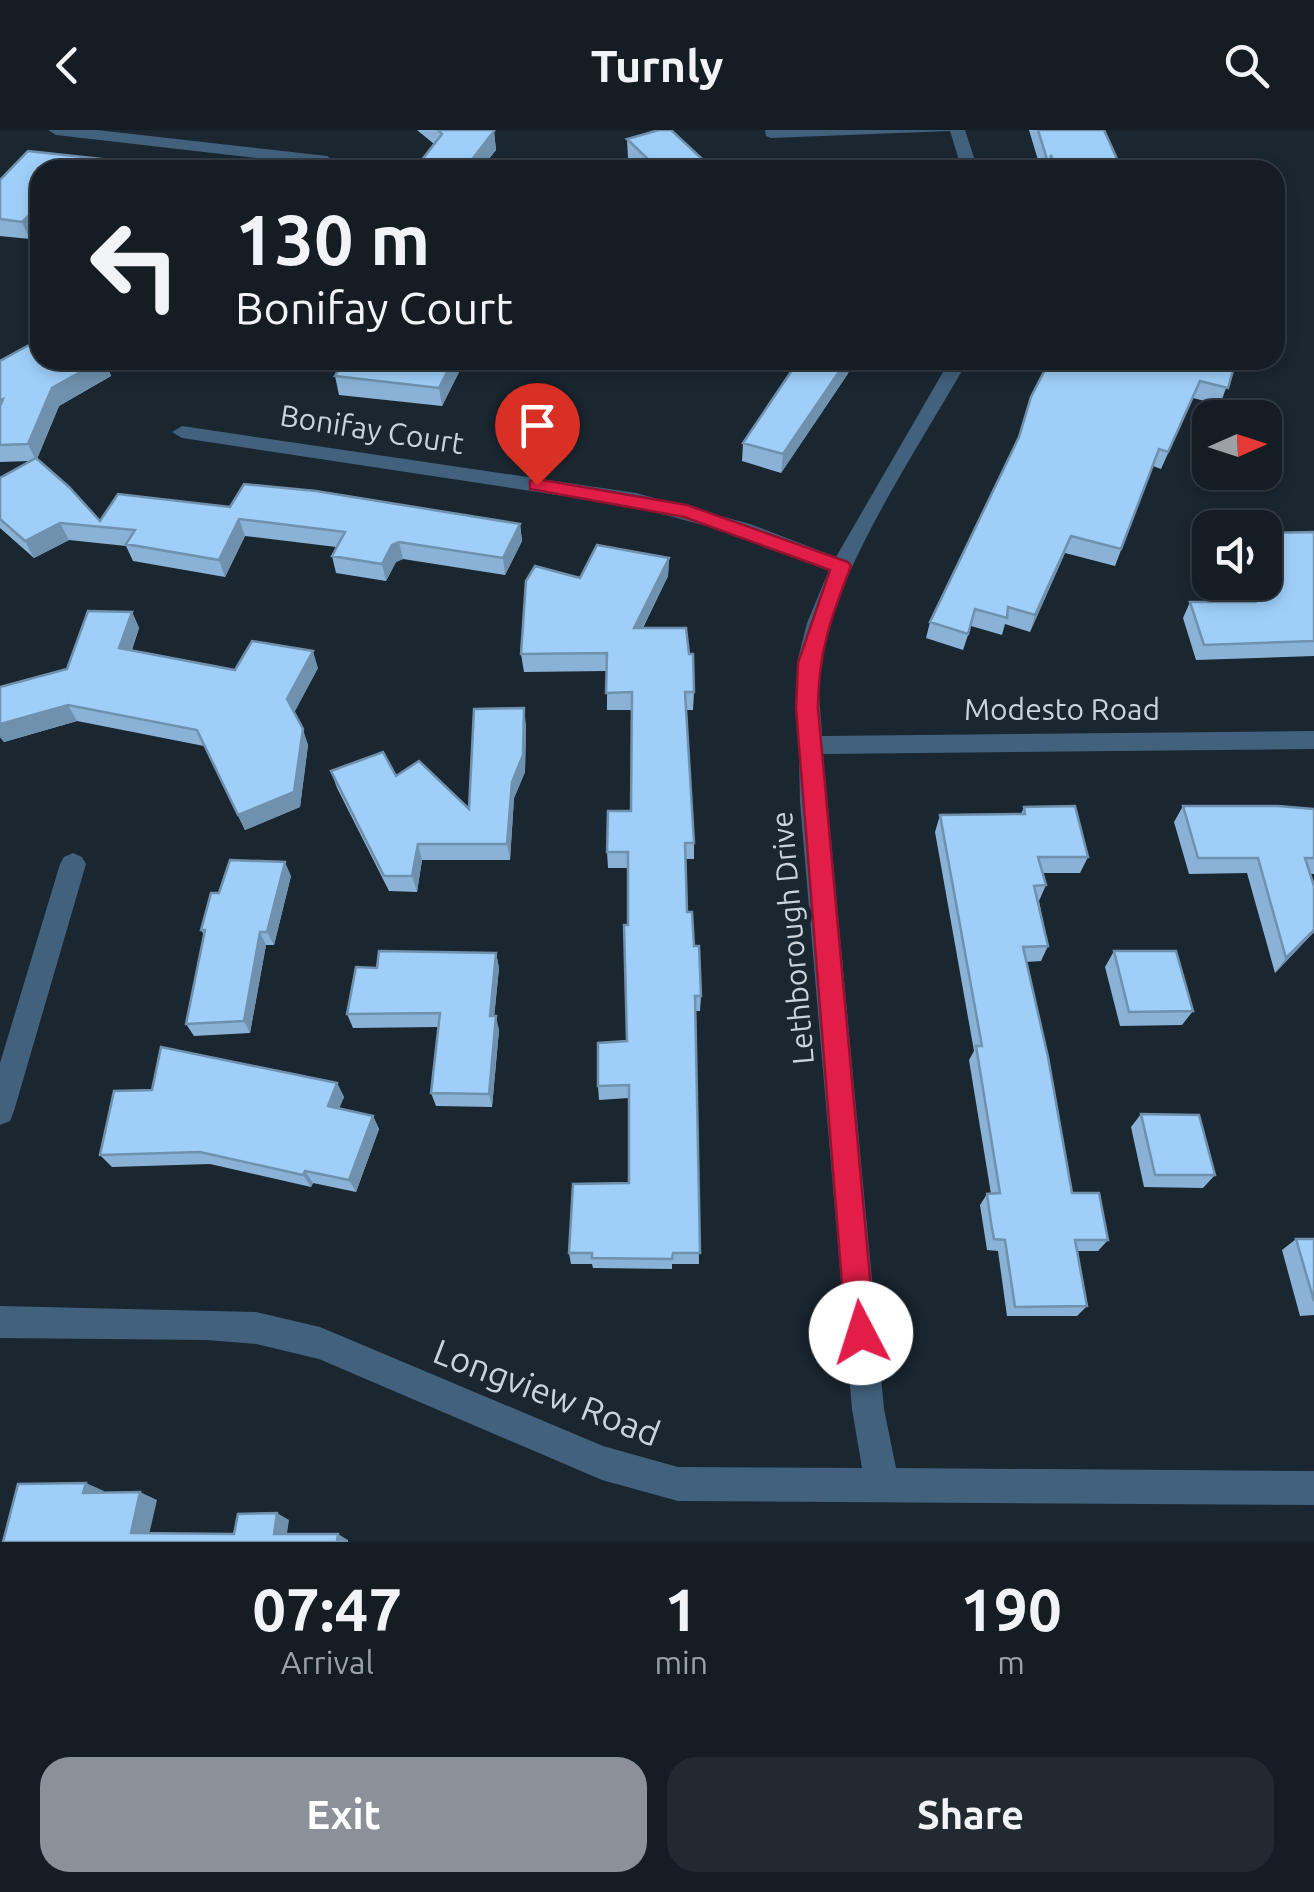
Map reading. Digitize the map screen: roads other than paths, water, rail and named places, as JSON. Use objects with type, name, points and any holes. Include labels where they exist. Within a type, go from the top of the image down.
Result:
[{"type":"street","points":[[56,130],[185,137],[321,160]]},
{"type":"street","points":[[771,132],[943,130]]},
{"type":"street","points":[[958,130],[967,160]]},
{"type":"street","name":"Lethborough Drive","points":[[882,1484],[868,1409],[812,802],[808,663],[818,623],[841,566],[953,370]]},
{"type":"street","name":"Bonifay Court","points":[[182,432],[636,500],[743,529],[841,566]]},
{"type":"street","name":"Modesto Road","points":[[811,746],[870,742],[1314,740]]},
{"type":"street","points":[[0,1111],[73,864]]},
{"type":"street","name":"Longview Road","points":[[0,1322],[256,1328],[320,1343],[602,1464],[678,1484],[1314,1488]]}]
